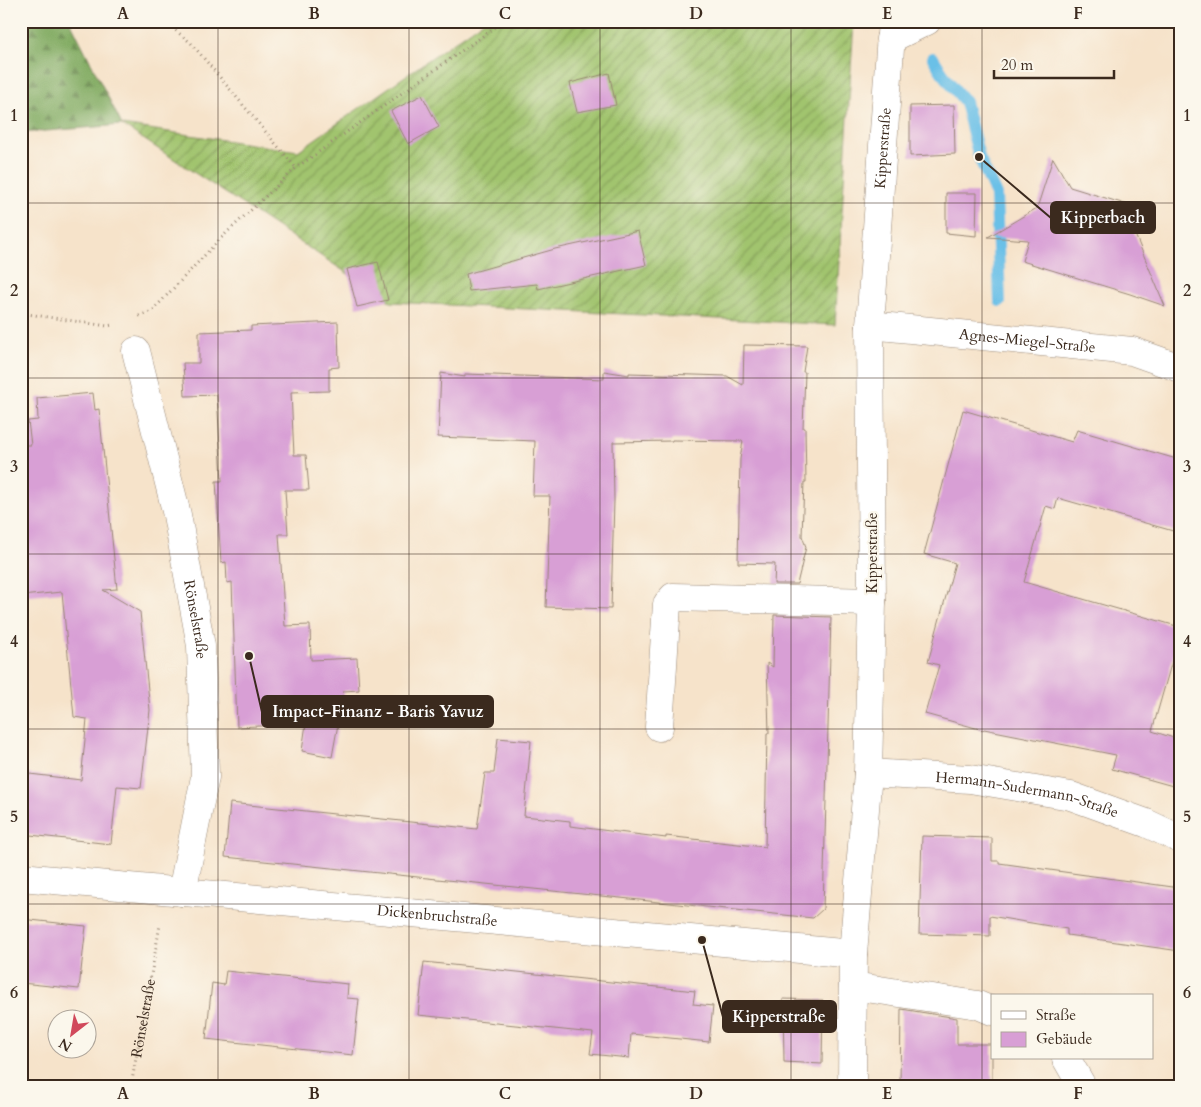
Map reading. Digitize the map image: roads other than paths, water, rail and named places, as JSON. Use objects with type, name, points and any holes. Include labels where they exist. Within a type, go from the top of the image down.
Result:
[{"type":"street","points":[[891,30],[927,21]]},
{"type":"street","name":"Kipperstraße","points":[[852,1086],[853,954],[868,773],[872,602],[870,325],[891,30]]},
{"type":"street","name":"Agnes-Miegel-Straße","points":[[870,325],[1132,351],[1180,368]]},
{"type":"street","name":"Rönselstraße","points":[[136,351],[177,515],[202,646],[205,777],[182,892]]},
{"type":"street","points":[[659,727],[667,604],[673,597],[872,602]]},
{"type":"street","name":"Hermann-Sudermann-Straße","points":[[868,773],[970,779],[1071,796],[1146,823],[1180,839]]},
{"type":"street","name":"Dickenbruchstraße","points":[[21,877],[853,954]]},
{"type":"street","points":[[853,986],[978,1005],[991,1011]]},
{"type":"street","points":[[1067,1060],[1082,1086]]},
{"type":"waterway","points":[[933,58],[965,102],[979,157],[996,195],[1000,301]]},
{"type":"place","name":"Kipperbach","points":[[979,157]]},
{"type":"place","name":"Impact-Finanz - Baris Yavuz","points":[[249,656]]},
{"type":"place","name":"Kipperstraße","points":[[702,940]]}]
